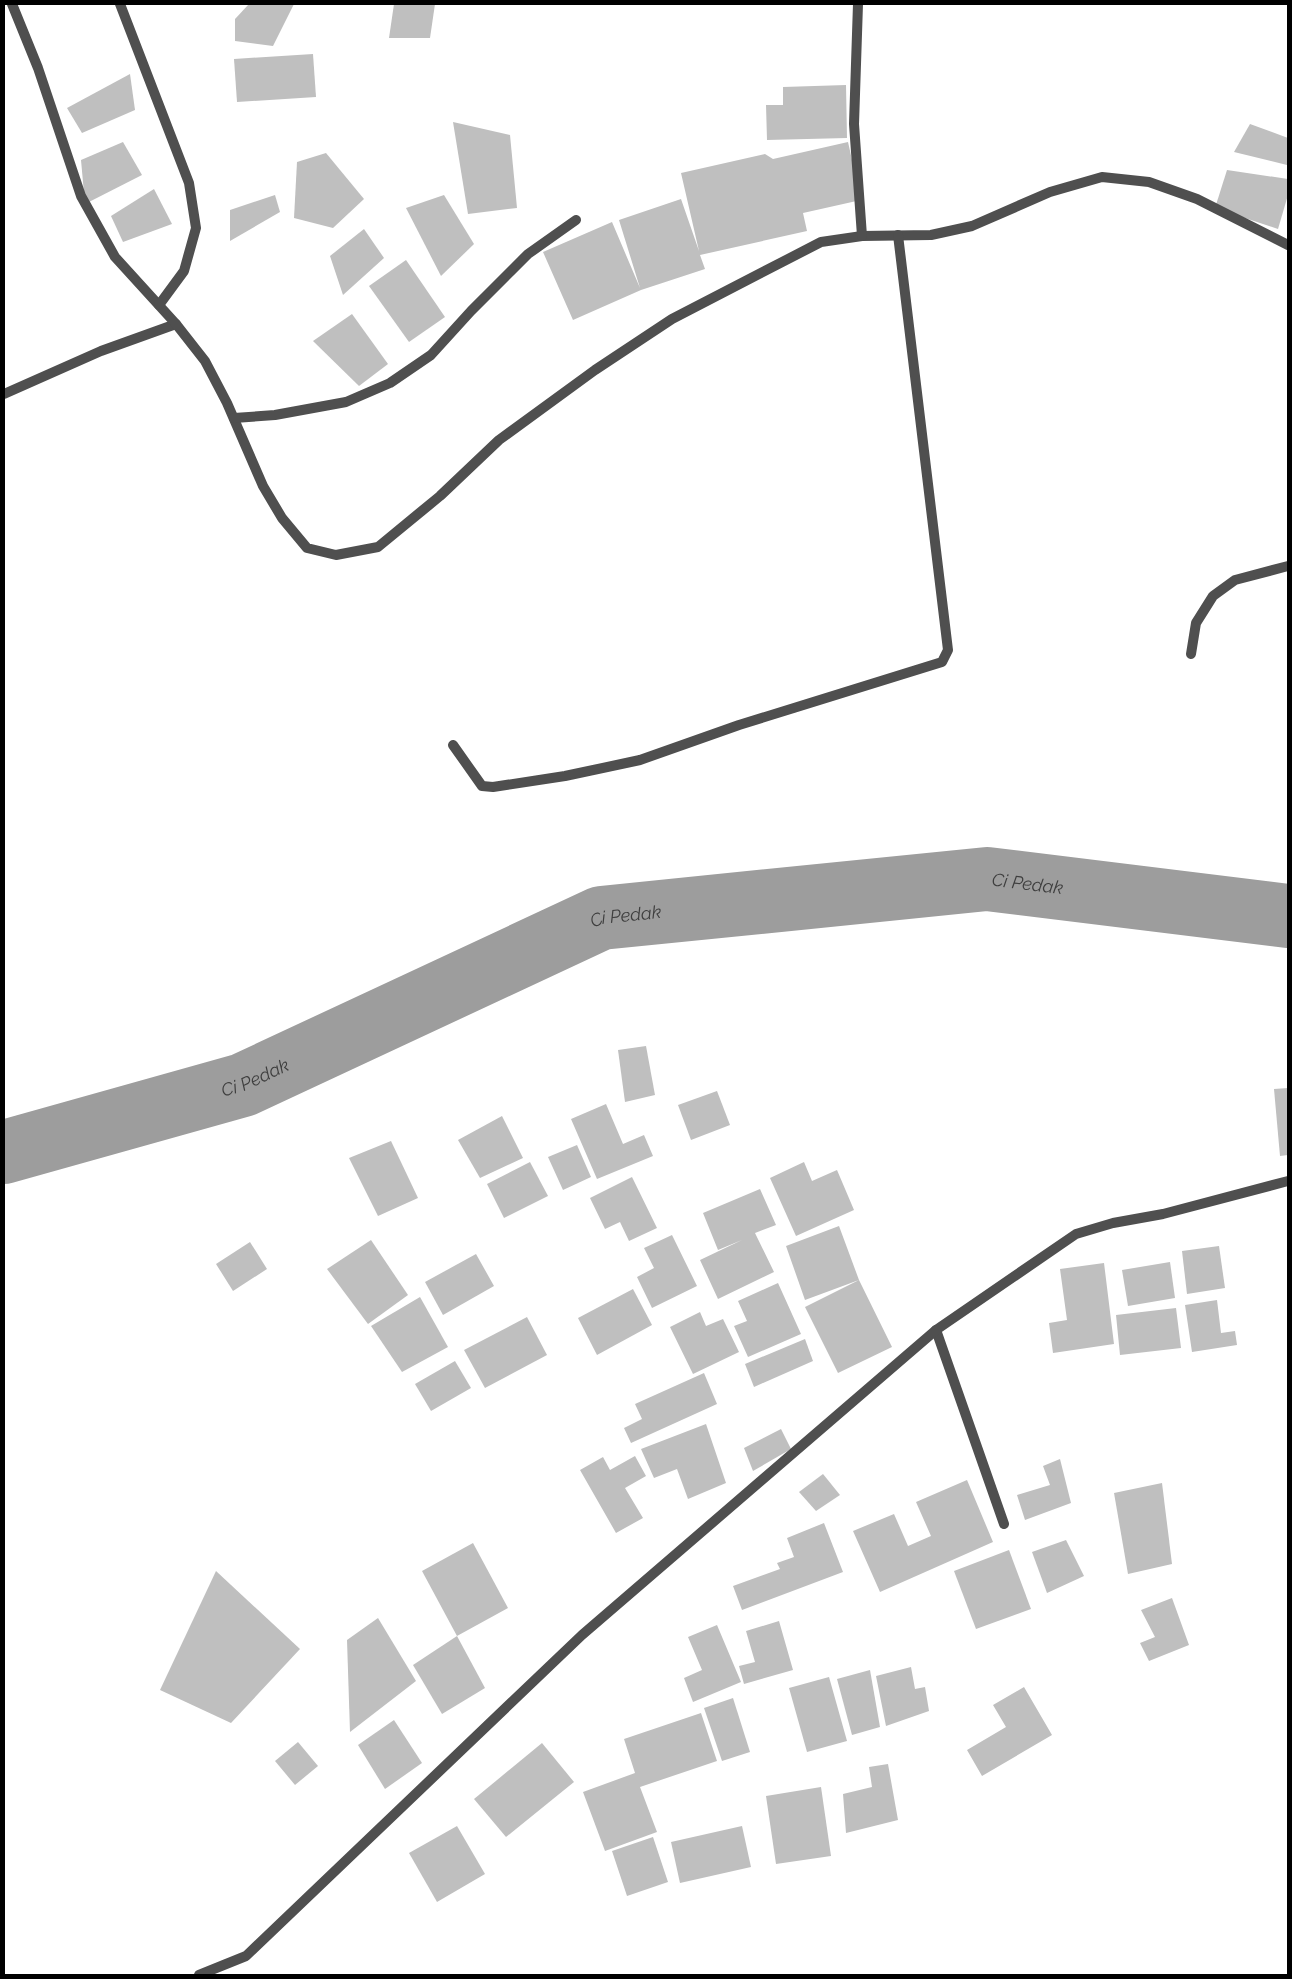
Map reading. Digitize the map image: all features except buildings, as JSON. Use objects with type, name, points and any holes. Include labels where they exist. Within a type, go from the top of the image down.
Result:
[{"type":"street","points":[[12,4],[38,68],[81,196],[115,257],[176,324],[205,361],[234,418],[263,486],[282,518],[308,548],[336,555],[378,547],[440,496],[498,440],[595,370],[672,319],[821,242],[862,236],[931,235],[972,226],[1050,192],[1102,177],[1149,182],[1197,199],[1288,245]]},
{"type":"street","points":[[120,4],[189,183],[196,228],[184,271],[159,305]]},
{"type":"street","points":[[858,4],[854,124],[862,236]]},
{"type":"street","points":[[234,418],[275,415],[346,402],[390,383],[431,355],[528,254],[576,220]]},
{"type":"street","points":[[453,745],[482,786],[494,787],[565,776],[640,760],[738,725],[942,662],[948,650],[898,235]]},
{"type":"street","points":[[4,394],[101,352],[176,324]]},
{"type":"street","points":[[1191,654],[1196,623],[1213,596],[1235,580],[1288,566]]},
{"type":"street","points":[[199,1975],[246,1956],[582,1635],[936,1330],[1076,1234],[1113,1223],[1163,1214],[1288,1181]]},
{"type":"street","points":[[936,1330],[1004,1524]]},
{"type":"waterway","name":"Ci Pedak","points":[[4,1152],[243,1085],[601,918],[987,879],[1288,916]]}]
